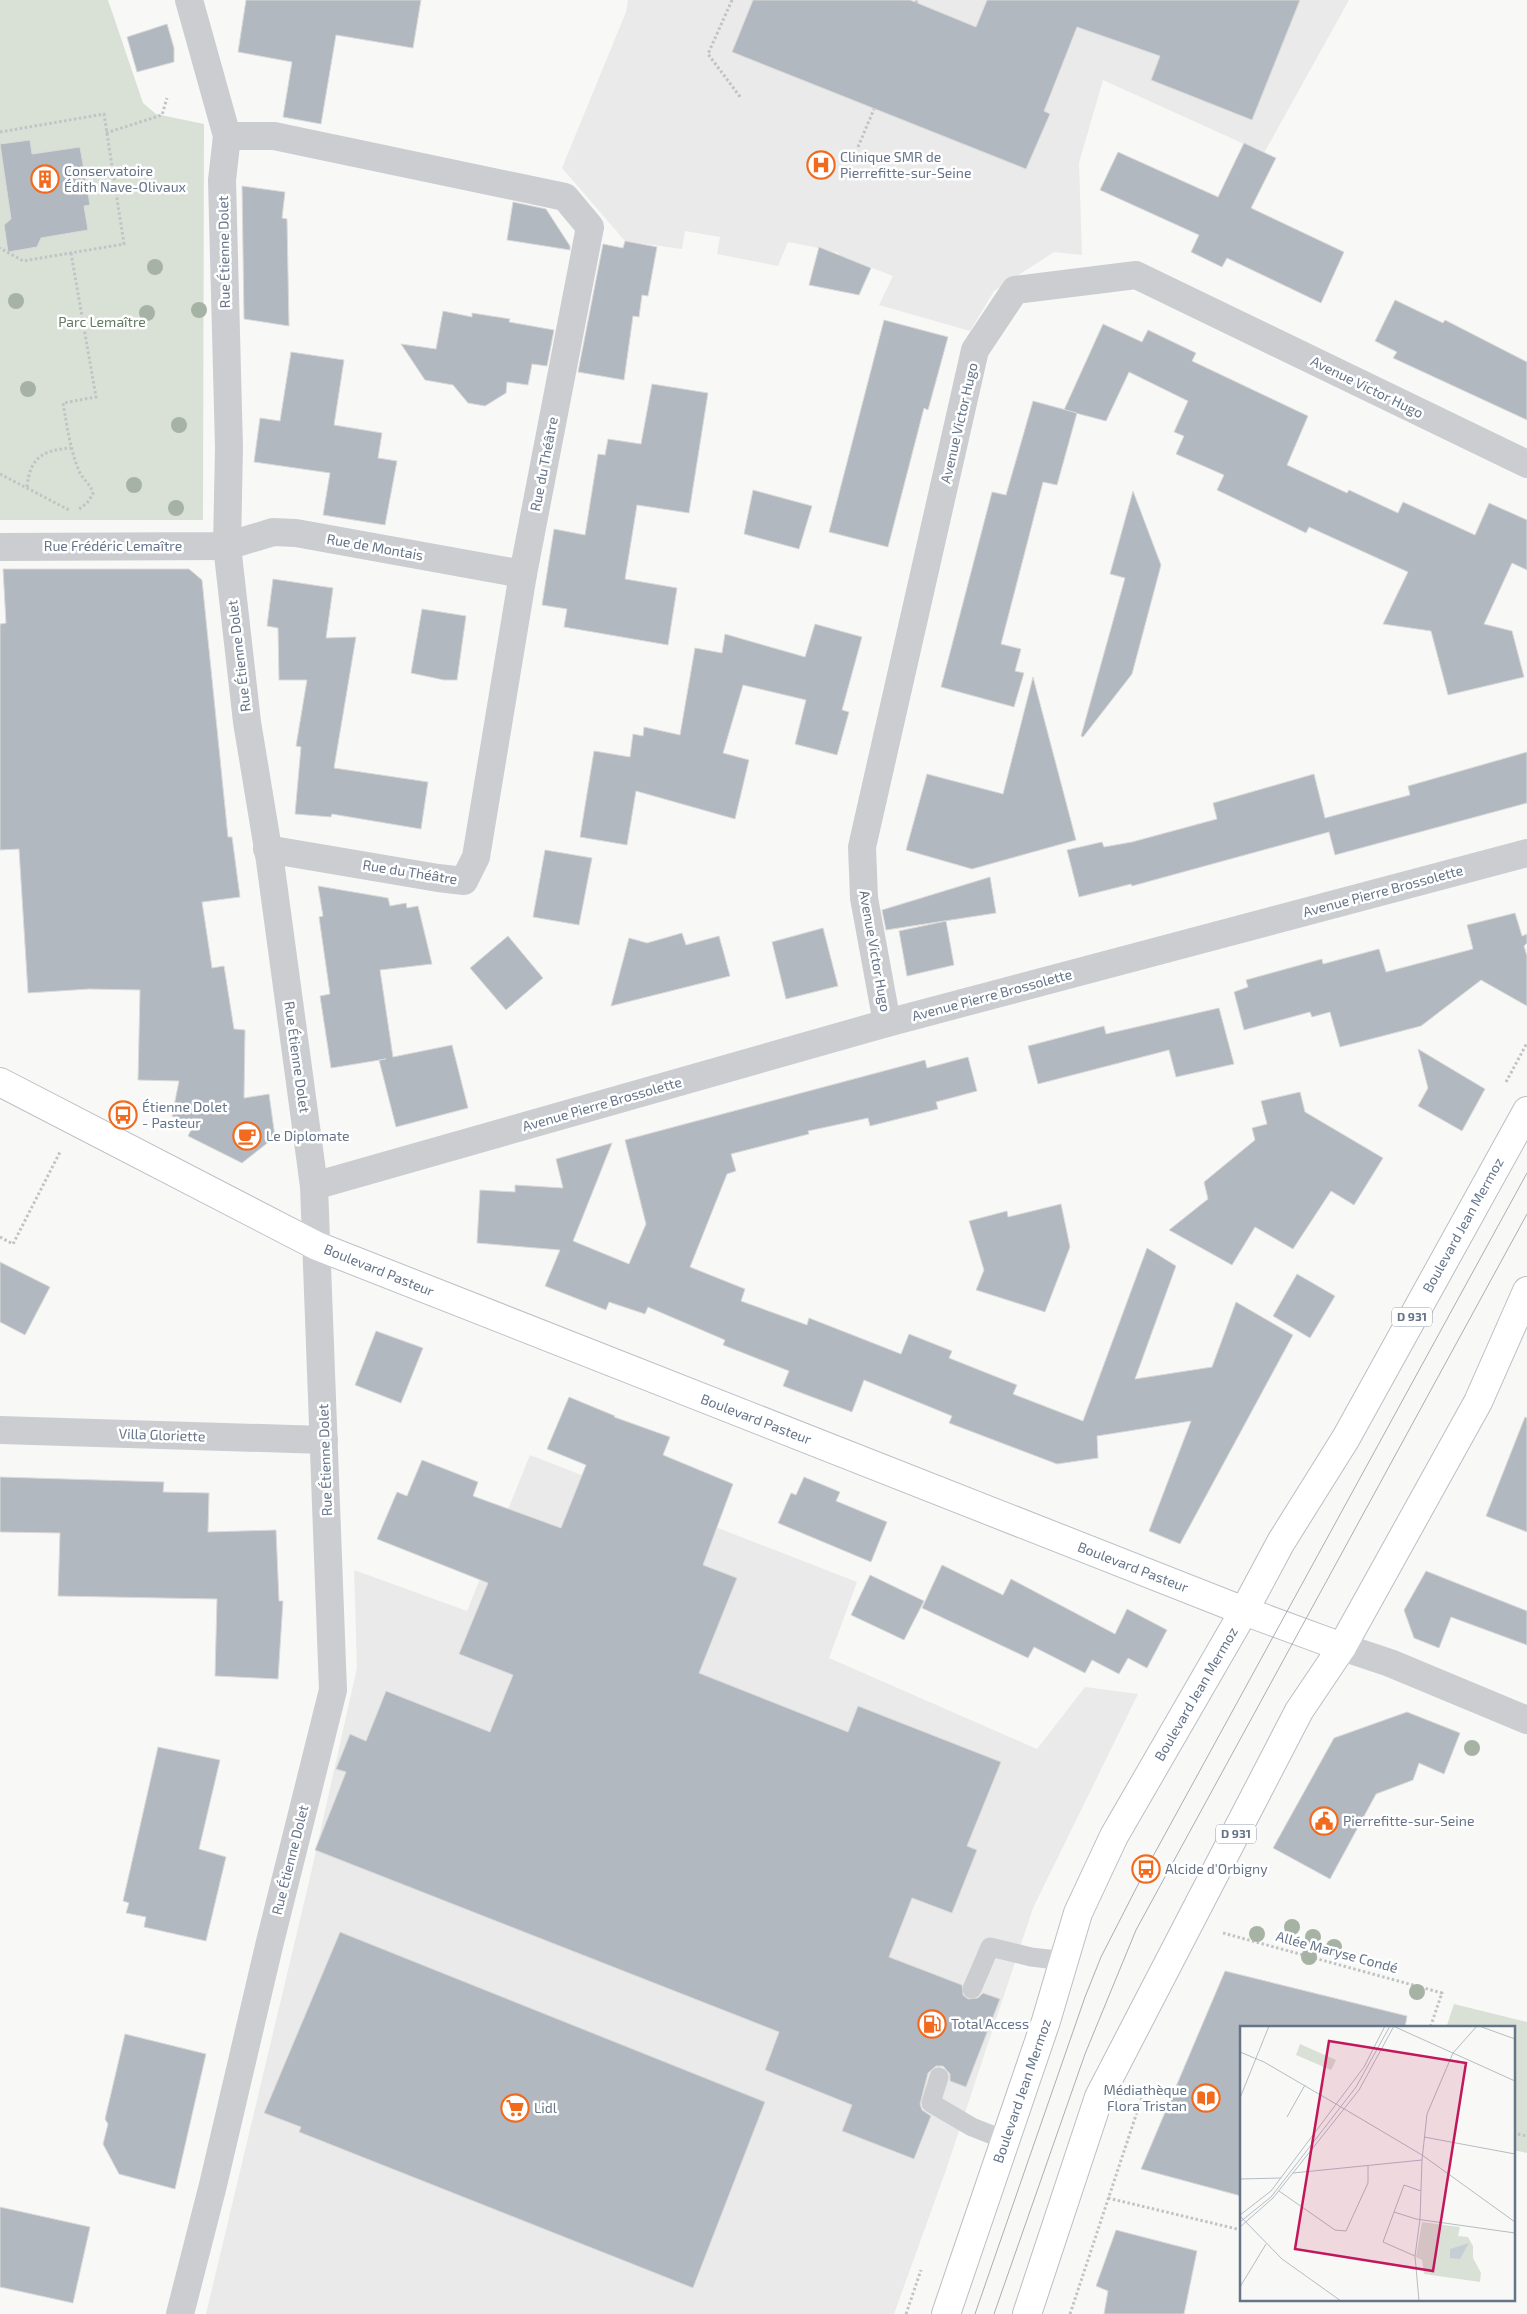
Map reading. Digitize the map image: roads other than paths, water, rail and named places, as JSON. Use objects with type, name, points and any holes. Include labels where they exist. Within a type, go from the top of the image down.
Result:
[{"type":"main road","name":"Boulevard Pasteur","points":[[0,1082],[74,1122],[317,1246],[1244,1611],[1342,1646]]},
{"type":"main road","name":"Boulevard Jean Mermoz","points":[[946,2314],[1065,1961],[1078,1913],[1114,1836],[1244,1611],[1281,1542],[1350,1429],[1527,1111]]},
{"type":"main road","name":"D 931","points":[[1027,2314],[1099,2096],[1300,1711],[1342,1646],[1478,1402],[1527,1291]]},
{"type":"street","name":"Rue Étienne Dolet","points":[[180,2314],[333,1690],[314,1186],[267,849],[247,722],[227,546],[229,447],[222,180],[227,136],[189,0]]},
{"type":"street","name":"Rue du Théâtre","points":[[227,136],[274,136],[565,197],[590,228],[523,574],[476,857],[464,881],[267,849]]},
{"type":"street","name":"Avenue Victor Hugo","points":[[887,1023],[864,898],[862,847],[975,350],[1016,290],[1136,275],[1527,464]]},
{"type":"street","name":"Rue de Montais","points":[[227,546],[273,532],[296,533],[523,574]]},
{"type":"street","name":"Rue Frédéric Lemaître","points":[[0,547],[227,546]]},
{"type":"street","name":"Avenue Pierre Brossolette","points":[[314,1186],[887,1023],[1527,853]]},
{"type":"street","name":"Villa Gloriette","points":[[0,1430],[324,1440]]},
{"type":"street","name":"Boulevard Pasteur","points":[[1342,1646],[1390,1663],[1527,1720]]},
{"type":"lane","points":[[972,1989],[990,1948],[1031,1957],[1065,1961]]},
{"type":"lane","points":[[939,2077],[931,2103],[972,2128],[1005,2140]]},
{"type":"tram line","points":[[975,2314],[1085,1997],[1101,1957],[1146,1869],[1527,1173]]},
{"type":"tram line","points":[[994,2314],[1085,2054],[1136,1930],[1527,1214]]},
{"type":"place","name":"Clinique SMR de Pierrefitte-sur-Seine","points":[[821,165]]},
{"type":"place","name":"Conservatoire Édith Nave-Olivaux","points":[[45,179]]},
{"type":"place","name":"Étienne Dolet - Pasteur","points":[[123,1115]]},
{"type":"place","name":"Le Diplomate","points":[[247,1136]]},
{"type":"place","name":"Pierrefitte-sur-Seine","points":[[1324,1821]]},
{"type":"place","name":"Alcide d'Orbigny","points":[[1146,1869]]},
{"type":"place","name":"Total Access","points":[[932,2024]]},
{"type":"place","name":"Médiathèque Flora Tristan","points":[[1206,2098]]},
{"type":"place","name":"Lidl","points":[[515,2108]]},
{"type":"park label","name":"Parc Lemaître","points":[[102,322]]}]
